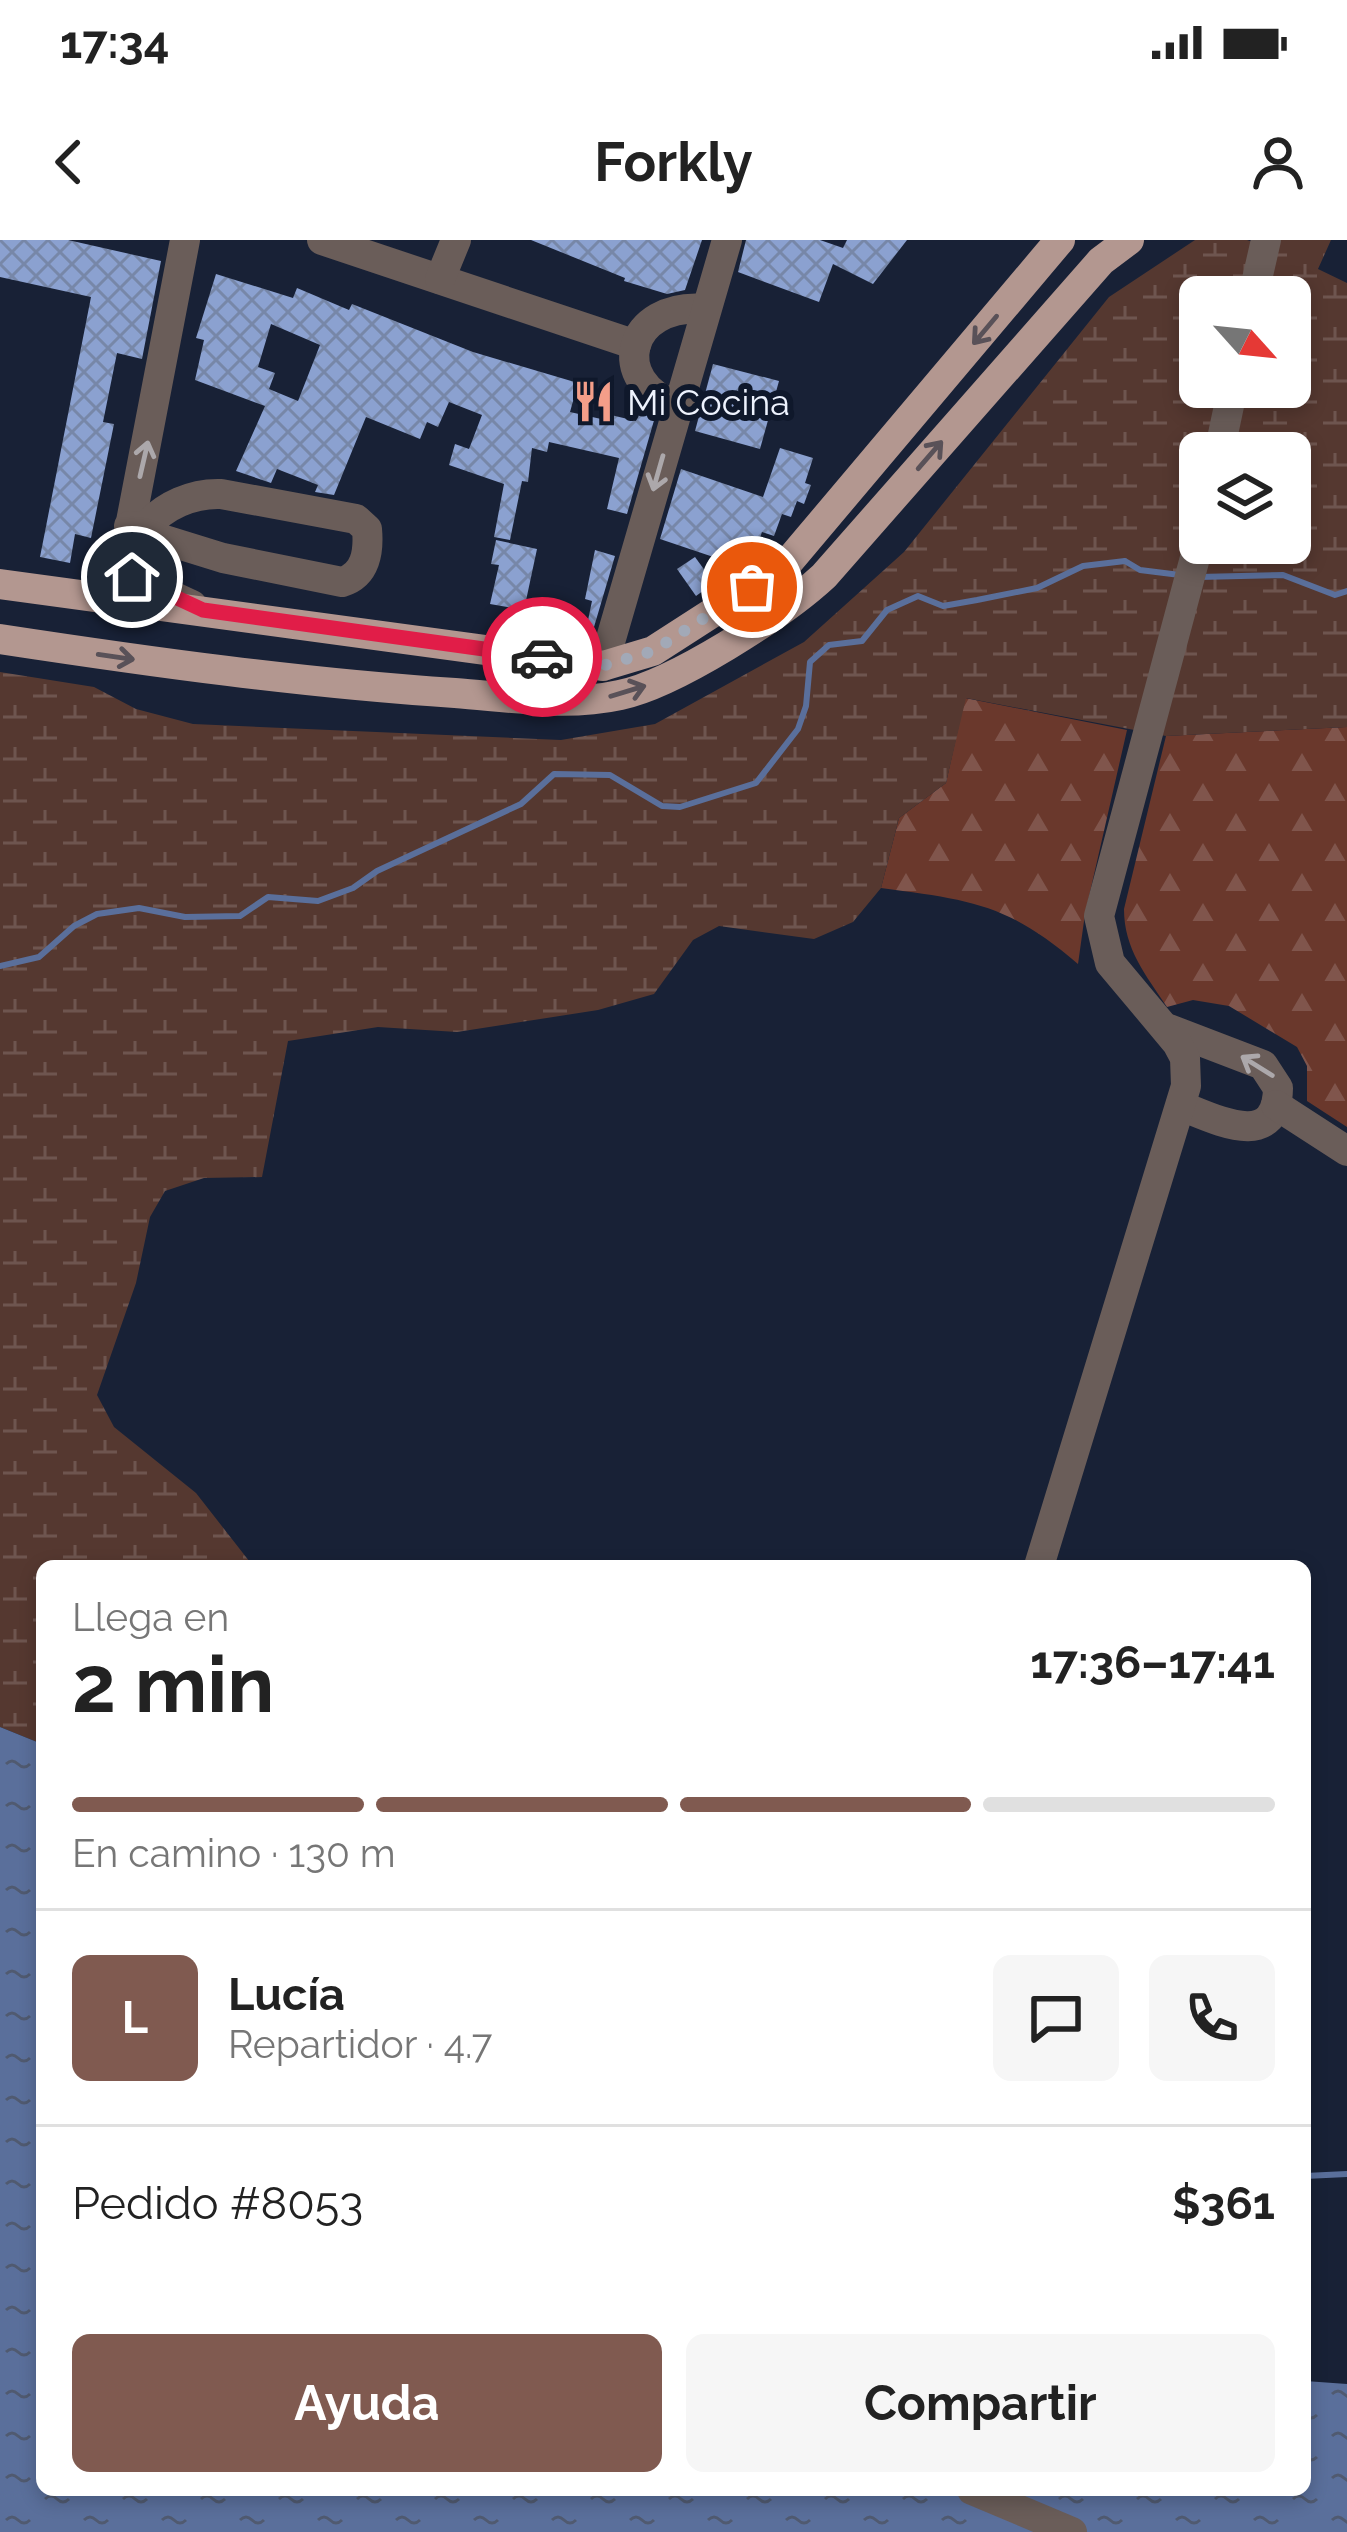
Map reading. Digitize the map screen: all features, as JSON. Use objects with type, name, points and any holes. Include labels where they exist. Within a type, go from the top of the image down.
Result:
[{"type":"main road","points":[[0,584],[602,666],[653,651],[785,566],[1060,240]]},
{"type":"main road","points":[[0,639],[350,686],[582,702],[625,694],[736,638],[803,595],[1100,261],[1130,240]]},
{"type":"street","points":[[185,240],[137,527],[124,558],[132,577],[203,610]]},
{"type":"street","points":[[322,240],[636,345]]},
{"type":"street","points":[[440,279],[456,240]]},
{"type":"street","points":[[602,666],[727,240]]},
{"type":"street","points":[[1258,276],[1266,240]]},
{"type":"street","points":[[677,406],[650,393],[640,379],[636,345],[655,316],[670,308],[706,309]]},
{"type":"street","points":[[221,494],[356,519],[367,529],[368,548],[357,574],[342,582],[223,558],[137,527],[185,500],[221,494]]},
{"type":"street","points":[[1041,1560],[1187,1074],[1168,1029],[1110,963],[1099,916],[1193,564]]},
{"type":"street","points":[[1168,1029],[1263,1065],[1277,1083],[1276,1105],[1262,1123],[1245,1128],[1181,1106]]},
{"type":"street","points":[[1276,1105],[1347,1151]]},
{"type":"street","points":[[986,2496],[1072,2532]]},
{"type":"green space","points":[[1195,240],[1247,240],[1277,250],[1281,240],[1331,240],[1318,269],[1347,283],[1347,727],[1166,736],[966,698],[946,783],[899,818],[881,888],[853,922],[814,939],[719,926],[693,940],[654,994],[598,1010],[457,1032],[378,1027],[288,1041],[262,1177],[204,1178],[165,1191],[150,1217],[136,1283],[97,1395],[114,1427],[196,1493],[248,1560],[36,1560],[36,1742],[0,1727],[0,672],[94,687],[136,709],[193,724],[561,740],[655,724],[804,642],[904,552],[1109,297]]},
{"type":"green space","points":[[965,698],[1127,730],[1078,964],[1008,916],[964,901],[881,888],[899,818],[946,783]]},
{"type":"green space","points":[[1347,727],[1347,1127],[1307,1101],[1307,1066],[1297,1047],[1229,1006],[1193,1000],[1167,1007],[1132,949],[1124,909],[1166,736]]},
{"type":"water","points":[[0,1727],[36,1742],[36,2496],[1311,2496],[1311,2381],[1347,2384],[1347,2532],[0,2532]]},
{"type":"building","points":[[0,240],[68,240],[161,261],[142,359],[117,353],[103,422],[114,424],[91,538],[75,534],[70,563],[40,557],[91,297],[0,277]]},
{"type":"building","points":[[531,240],[702,240],[685,290],[667,294],[624,281]]},
{"type":"building","points":[[746,240],[820,240],[843,248],[847,240],[907,240],[873,284],[833,264],[819,302],[738,272]]},
{"type":"building","points":[[216,274],[293,298],[297,288],[349,310],[352,304],[473,352],[578,383],[570,412],[636,421],[640,409],[655,417],[627,514],[607,509],[619,458],[549,442],[547,452],[532,448],[528,482],[522,481],[510,540],[494,537],[504,484],[449,465],[455,444],[469,449],[482,415],[449,402],[438,427],[427,422],[420,439],[366,417],[334,495],[315,492],[318,485],[277,469],[271,483],[236,471],[265,406],[195,380],[204,340],[196,338]],"holes":[[[271,324],[320,345],[298,401],[269,389],[275,373],[258,367]]]},
{"type":"building","points":[[713,364],[779,381],[760,449],[695,431]]},
{"type":"building","points":[[780,448],[813,458],[805,483],[811,485],[804,504],[797,501],[791,517],[782,514],[774,536],[762,532],[746,568],[660,539],[681,469],[763,497]]},
{"type":"building","points":[[496,540],[537,549],[524,610],[490,604],[499,565],[491,564]]},
{"type":"building","points":[[595,550],[615,556],[594,627],[587,625],[592,601],[585,599]]},
{"type":"building","points":[[695,557],[714,583],[696,596],[677,569]]},
{"type":"waterway","points":[[0,966],[39,957],[74,926],[97,914],[139,908],[185,917],[240,916],[268,897],[318,901],[521,804],[554,774],[610,775],[662,806],[680,807],[756,783],[798,729],[806,706],[810,662],[829,645],[862,641],[887,610],[918,596],[943,606],[1037,588],[1083,566],[1125,561],[1140,570],[1180,575]]},
{"type":"waterway","points":[[1199,577],[1283,575],[1335,595],[1347,591]]},
{"type":"waterway","points":[[1311,2176],[1347,2174]]},
{"type":"way so far","points":[[542,657],[602,666],[653,651],[752,587]]},
{"type":"place","name":"Mi Cocina","points":[[593,402]]},
{"type":"route","points":[[132,577],[203,610],[542,657]]}]
